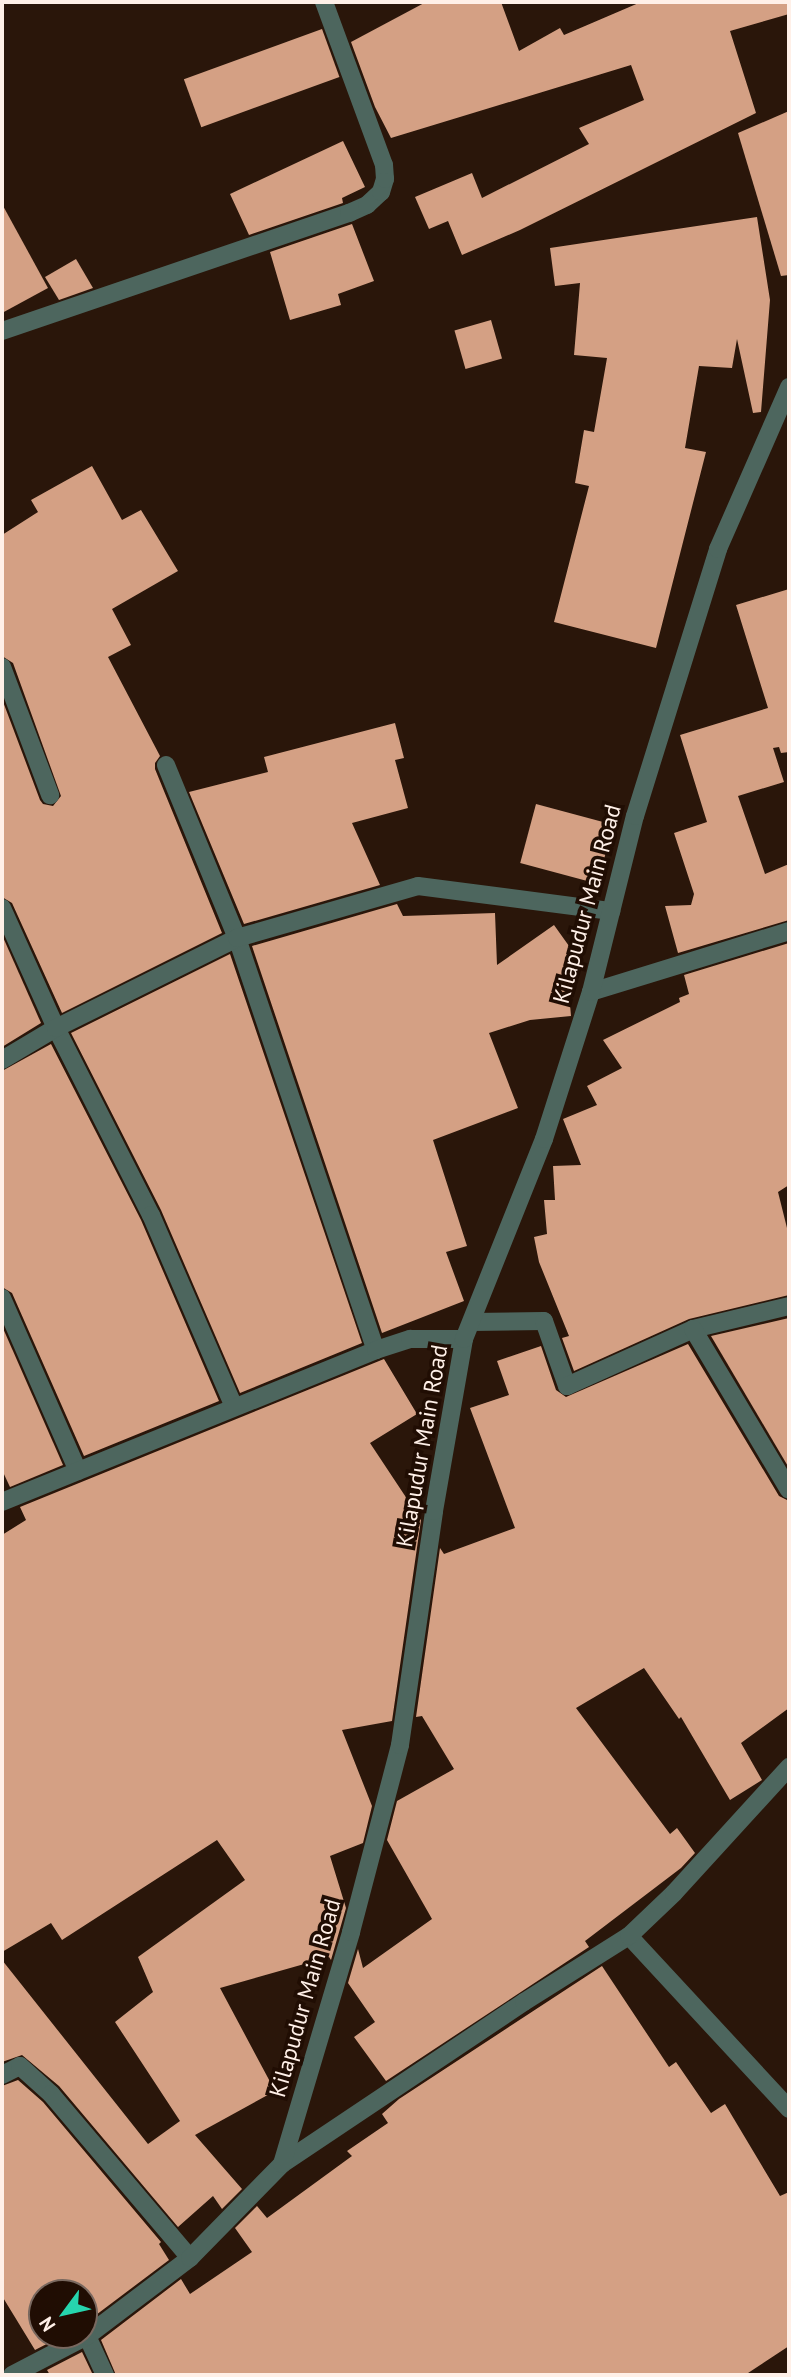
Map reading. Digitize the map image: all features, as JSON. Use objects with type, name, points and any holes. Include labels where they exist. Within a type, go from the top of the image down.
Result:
[{"type":"street","points":[[2,331],[349,212],[367,205],[381,192],[385,179],[384,165],[324,2]]},
{"type":"street","name":"Kilapudur Main Road","points":[[98,2328],[190,2258],[282,2164],[351,1932],[400,1745],[434,1511],[464,1339],[544,1139],[592,992],[635,816],[718,549],[789,387]]},
{"type":"street","points":[[2,667],[50,795]]},
{"type":"street","points":[[166,765],[237,938],[376,1350]]},
{"type":"street","points":[[2,1060],[56,1028],[237,938],[418,886],[611,911]]},
{"type":"street","points":[[2,908],[56,1028],[151,1215],[234,1407]]},
{"type":"street","points":[[592,992],[789,931]]},
{"type":"street","points":[[2,1298],[78,1471]]},
{"type":"street","points":[[472,1322],[544,1321],[567,1386],[693,1329],[789,1306]]},
{"type":"street","points":[[693,1329],[789,1490]]},
{"type":"street","points":[[2,1502],[376,1350],[410,1339],[464,1339]]},
{"type":"street","points":[[282,2164],[524,2002],[629,1937],[674,1893],[789,1766]]},
{"type":"street","points":[[629,1937],[789,2109]]},
{"type":"street","points":[[2,2075],[20,2066],[51,2094],[190,2258]]},
{"type":"street","name":"Kilapudur Main Road","points":[[12,2375],[62,2349]]},
{"type":"street","points":[[93,2349],[105,2375]]},
{"type":"building","points":[[426,2],[501,2],[519,51],[560,28],[564,35],[641,2],[789,2],[789,14],[730,31],[756,113],[520,230],[462,255],[448,221],[429,229],[415,197],[472,173],[482,198],[589,144],[579,128],[644,100],[631,65],[391,138],[375,107],[351,42]]},
{"type":"building","points":[[322,29],[339,77],[201,127],[184,79]]},
{"type":"building","points":[[789,111],[789,275],[781,276],[738,133]]},
{"type":"building","points":[[343,141],[365,187],[342,198],[343,203],[249,235],[230,194]]},
{"type":"building","points":[[2,204],[48,288],[2,313]]},
{"type":"building","points":[[757,217],[770,300],[761,412],[753,413],[737,339],[732,368],[699,366],[685,448],[706,452],[656,648],[554,622],[589,486],[575,483],[584,430],[594,432],[607,358],[574,355],[580,283],[555,286],[550,248]]},
{"type":"building","points":[[352,224],[374,281],[338,294],[341,305],[290,320],[270,252]]},
{"type":"building","points":[[76,259],[93,288],[59,300],[45,277]]},
{"type":"building","points":[[491,320],[502,358],[465,369],[454,330]]},
{"type":"building","points":[[92,466],[122,520],[141,510],[178,571],[112,609],[131,645],[108,657],[160,756],[155,763],[155,769],[222,933],[62,1013],[12,903],[2,897],[2,699],[40,800],[43,804],[53,806],[61,796],[13,663],[2,656],[2,535],[38,512],[31,500]]},
{"type":"building","points":[[789,589],[789,752],[781,753],[779,747],[773,748],[784,782],[738,796],[765,874],[789,864],[789,920],[678,953],[665,906],[691,905],[694,894],[674,833],[707,822],[680,735],[768,708],[736,605]]},
{"type":"building","points":[[395,723],[404,758],[395,760],[408,808],[352,823],[380,885],[244,924],[189,792],[268,772],[264,757]]},
{"type":"building","points":[[536,804],[613,825],[597,884],[520,863]]},
{"type":"building","points":[[397,904],[403,916],[495,913],[497,965],[554,925],[579,960],[567,969],[571,1016],[530,1020],[489,1033],[518,1108],[433,1140],[467,1246],[446,1252],[464,1301],[382,1333],[252,946]]},
{"type":"building","points":[[2,935],[41,1023],[2,1047]]},
{"type":"building","points":[[789,943],[789,1185],[778,1192],[789,1236],[789,1295],[689,1319],[574,1371],[562,1338],[569,1336],[539,1262],[534,1237],[547,1234],[544,1200],[555,1200],[553,1166],[581,1165],[563,1119],[597,1105],[587,1086],[622,1068],[603,1040],[680,1002],[679,998],[689,994],[684,975]]},
{"type":"building","points":[[230,954],[362,1343],[240,1393],[161,1210],[71,1033]]},
{"type":"building","points":[[51,1044],[141,1220],[219,1401],[84,1456],[12,1293],[2,1287],[2,1071]]},
{"type":"building","points":[[789,1318],[789,1468],[711,1336]]},
{"type":"building","points":[[2,1326],[63,1465],[10,1487],[2,1470]]},
{"type":"building","points":[[688,1344],[779,1496],[789,1501],[789,1708],[741,1743],[762,1780],[730,1800],[681,1717],[679,1719],[644,1668],[576,1708],[670,1834],[677,1828],[695,1853],[681,1868],[585,1941],[589,1947],[386,2081],[354,2037],[375,2022],[348,1983],[358,1949],[363,1968],[432,1919],[387,1840],[397,1801],[454,1769],[422,1716],[416,1717],[440,1548],[444,1554],[515,1528],[470,1408],[509,1395],[497,1361],[541,1346],[556,1390],[566,1397]]},
{"type":"building","points":[[384,1359],[417,1414],[370,1443],[421,1520],[392,1721],[342,1730],[372,1806],[363,1843],[330,1856],[346,1908],[331,1960],[329,1957],[220,1988],[275,2091],[195,2135],[242,2189],[222,2209],[213,2196],[178,2227],[59,2086],[22,2055],[2,2062],[2,1960],[148,2144],[180,2121],[115,2022],[153,1992],[138,1957],[245,1880],[217,1840],[62,1940],[51,1923],[2,1952],[2,1535],[26,1520],[20,1507]]},
{"type":"building","points":[[602,1966],[669,2067],[676,2062],[711,2113],[725,2104],[780,2196],[789,2192],[789,2346],[745,2375],[116,2375],[101,2340],[181,2279],[190,2294],[252,2252],[235,2228],[257,2206],[267,2218],[352,2156],[347,2151],[388,2123],[382,2114],[399,2099]]},
{"type":"building","points":[[18,2080],[43,2102],[161,2242],[159,2244],[169,2260],[98,2313],[98,2279],[28,2279],[28,2339],[2,2296],[2,2086]]},
{"type":"building","points":[[82,2352],[93,2375],[50,2375],[47,2370]]}]
